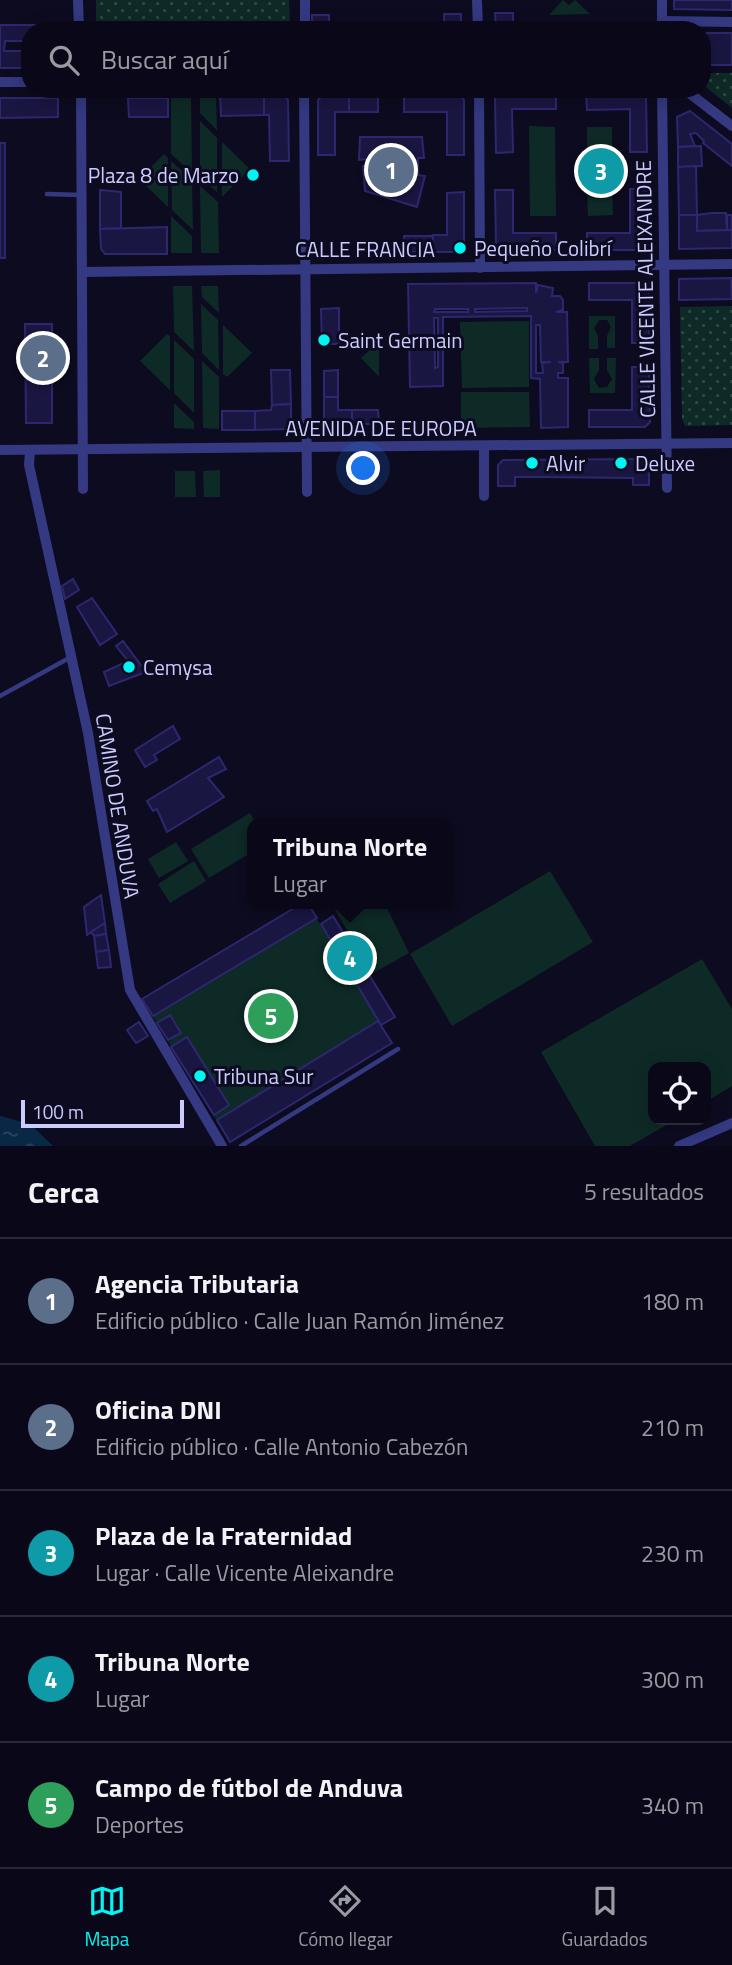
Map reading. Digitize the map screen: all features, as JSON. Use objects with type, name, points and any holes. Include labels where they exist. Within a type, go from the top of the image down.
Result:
[{"type":"street","points":[[78,0],[79,21]]},
{"type":"street","points":[[304,0],[305,21]]},
{"type":"street","points":[[477,0],[478,21]]},
{"type":"street","points":[[662,0],[662,21]]},
{"type":"street","points":[[711,23],[732,22]]},
{"type":"street","points":[[0,82],[21,82]]},
{"type":"street","points":[[81,98],[83,489]]},
{"type":"street","points":[[304,98],[309,448],[307,492]]},
{"type":"street","points":[[479,98],[480,268]]},
{"type":"street","name":"CALLE VICENTE ALEIXANDRE","points":[[662,98],[667,488]]},
{"type":"street","points":[[696,98],[732,126]]},
{"type":"street","name":"CALLE FRANCIA","points":[[82,272],[732,264]]},
{"type":"street","name":"AVENIDA DE EUROPA","points":[[0,450],[732,443]]},
{"type":"street","points":[[484,447],[484,496]]},
{"type":"street","name":"CAMINO DE ANDUVA","points":[[30,451],[29,465],[88,733],[130,990],[222,1146]]},
{"type":"street","points":[[679,1146],[732,1123]]},
{"type":"lane","points":[[47,194],[81,195]]},
{"type":"lane","points":[[0,696],[72,656]]},
{"type":"lane","points":[[241,1146],[398,1049]]},
{"type":"green space","points":[[96,0],[289,0],[290,21],[96,21]]},
{"type":"green space","points":[[563,0],[569,5],[575,0],[590,14],[549,15]]},
{"type":"green space","points":[[711,73],[732,73],[732,108],[711,91]]},
{"type":"green space","points":[[171,98],[191,98],[192,173],[171,154]]},
{"type":"green space","points":[[200,98],[216,98],[217,130],[200,113]]},
{"type":"green space","points":[[200,121],[217,138],[217,192],[200,177]]},
{"type":"green space","points":[[529,126],[555,127],[556,216],[530,216]]},
{"type":"green space","points":[[587,127],[612,127],[612,152],[587,152]]},
{"type":"green space","points":[[222,142],[250,169],[222,197]]},
{"type":"green space","points":[[164,154],[168,158],[168,207],[139,179]]},
{"type":"green space","points":[[171,161],[192,180],[193,230],[172,210]]},
{"type":"green space","points":[[200,186],[218,202],[219,253],[201,253]]},
{"type":"green space","points":[[612,189],[613,215],[588,216],[587,190]]},
{"type":"green space","points":[[171,216],[192,236],[192,253],[171,253]]},
{"type":"green space","points":[[173,286],[192,286],[194,351],[174,332]]},
{"type":"green space","points":[[201,286],[218,286],[219,313],[202,297]]},
{"type":"green space","points":[[201,304],[218,320],[219,370],[202,353]]},
{"type":"green space","points":[[732,306],[732,425],[685,426],[682,419],[680,307]]},
{"type":"green space","points":[[589,316],[615,316],[615,348],[607,348],[607,336],[611,327],[607,320],[599,320],[594,328],[598,336],[598,349],[589,349]]},
{"type":"green space","points":[[529,321],[529,387],[462,388],[460,322]]},
{"type":"green space","points":[[223,325],[252,353],[227,377],[223,374]]},
{"type":"green space","points":[[167,334],[170,336],[170,390],[140,361]]},
{"type":"green space","points":[[174,340],[194,359],[194,413],[174,393]]},
{"type":"green space","points":[[379,342],[379,377],[361,358]]},
{"type":"green space","points":[[589,358],[599,358],[599,370],[594,379],[599,388],[607,387],[612,379],[607,370],[607,358],[616,358],[615,393],[590,393]]},
{"type":"green space","points":[[202,361],[219,377],[219,429],[203,428]]},
{"type":"green space","points":[[461,392],[529,392],[530,427],[461,428]]},
{"type":"green space","points":[[174,403],[194,422],[194,429],[174,428]]},
{"type":"green space","points":[[220,470],[220,497],[204,497],[203,471]]},
{"type":"green space","points":[[175,471],[195,471],[196,497],[175,497]]},
{"type":"green space","points":[[250,813],[253,818],[247,818],[247,855],[209,878],[191,849]]},
{"type":"green space","points":[[176,842],[188,861],[159,878],[148,859]]},
{"type":"green space","points":[[194,861],[206,881],[170,903],[158,884]]},
{"type":"green space","points":[[550,871],[593,942],[452,1026],[410,954]]},
{"type":"green space","points":[[293,909],[311,909],[392,1043],[230,1142],[142,999]]},
{"type":"green space","points":[[387,909],[409,953],[373,973],[335,910]]},
{"type":"green space","points":[[702,959],[732,1009],[732,1086],[711,1099],[711,1062],[648,1062],[648,1125],[666,1125],[630,1146],[595,1146],[541,1052]]},
{"type":"water","points":[[0,1116],[30,1124],[53,1146],[0,1146]]},
{"type":"building","points":[[674,0],[732,0],[732,10],[674,9]]},
{"type":"building","points":[[495,13],[513,13],[513,21],[495,21]]},
{"type":"building","points":[[444,14],[461,14],[461,21],[444,21]]},
{"type":"building","points":[[312,15],[329,15],[329,21],[312,21]]},
{"type":"building","points":[[0,25],[21,25],[21,41],[5,41],[4,51],[21,51],[21,68],[0,68]]},
{"type":"building","points":[[711,33],[732,33],[732,65],[711,65]]},
{"type":"building","points":[[0,98],[58,98],[58,117],[0,118]]},
{"type":"building","points":[[128,98],[168,98],[168,117],[129,117]]},
{"type":"building","points":[[220,98],[264,98],[264,115],[221,116]]},
{"type":"building","points":[[264,98],[288,100],[289,161],[270,161],[269,115],[264,115]]},
{"type":"building","points":[[349,98],[349,112],[335,112],[335,155],[318,155],[318,100]]},
{"type":"building","points":[[349,98],[378,98],[378,112],[349,112]]},
{"type":"building","points":[[404,98],[462,98],[464,155],[447,155],[447,112],[404,112]]},
{"type":"building","points":[[495,98],[556,98],[556,109],[512,109],[513,152],[496,153]]},
{"type":"building","points":[[586,98],[646,98],[647,152],[630,152],[630,109],[587,110]]},
{"type":"building","points":[[690,111],[732,144],[732,166],[703,143],[696,133],[690,134],[695,146],[678,147],[677,117]]},
{"type":"building","points":[[360,137],[422,137],[424,158],[418,158],[418,175],[425,176],[417,207],[365,191],[363,166],[367,166],[368,159],[359,160]]},
{"type":"building","points":[[0,143],[5,143],[5,258],[0,258]]},
{"type":"building","points":[[701,146],[702,166],[678,167],[678,147]]},
{"type":"building","points":[[696,166],[697,215],[679,215],[678,167]]},
{"type":"building","points":[[630,189],[647,189],[647,245],[642,250],[587,250],[587,233],[630,233]]},
{"type":"building","points":[[100,190],[121,192],[121,228],[100,229]]},
{"type":"building","points":[[495,190],[513,190],[513,233],[556,233],[556,250],[501,250],[496,246]]},
{"type":"building","points":[[464,192],[464,248],[459,252],[433,252],[433,235],[447,235],[447,193]]},
{"type":"building","points":[[726,213],[727,230],[697,231],[697,215]]},
{"type":"building","points":[[679,215],[697,215],[697,231],[732,230],[732,248],[679,249]]},
{"type":"building","points":[[727,215],[732,215],[732,230],[727,230]]},
{"type":"building","points":[[167,227],[167,254],[105,254],[101,249],[100,229]]},
{"type":"building","points":[[404,236],[433,236],[433,252],[404,252]]},
{"type":"building","points":[[731,278],[732,299],[679,300],[679,279]]},
{"type":"building","points":[[536,283],[536,293],[538,285],[553,288],[552,296],[560,296],[563,300],[563,310],[556,312],[567,312],[568,362],[558,362],[563,363],[563,373],[558,373],[558,378],[568,378],[568,427],[541,428],[540,379],[531,378],[531,316],[443,317],[443,386],[410,387],[408,284]],"holes":[[[527,308],[527,311],[475,312],[475,309]],[[435,309],[468,309],[468,312],[434,312]],[[434,318],[438,318],[438,367],[435,368]],[[536,325],[540,325],[541,362],[551,362],[542,363],[543,373],[536,373]]]},
{"type":"building","points":[[589,283],[645,283],[649,287],[649,343],[632,343],[632,300],[589,300]]},
{"type":"building","points":[[339,308],[339,344],[322,344],[321,309]]},
{"type":"building","points":[[25,324],[52,324],[52,423],[26,423]]},
{"type":"building","points":[[632,367],[649,367],[650,422],[645,427],[589,427],[589,410],[632,410]]},
{"type":"building","points":[[271,370],[290,370],[291,404],[272,405]]},
{"type":"building","points":[[338,370],[338,397],[324,397],[324,371]]},
{"type":"building","points":[[324,397],[338,397],[338,410],[352,410],[352,424],[324,424]]},
{"type":"building","points":[[291,404],[291,424],[287,429],[255,430],[255,411],[271,410],[272,405]]},
{"type":"building","points":[[352,410],[378,410],[379,424],[352,424]]},
{"type":"building","points":[[222,411],[255,411],[255,430],[222,430]]},
{"type":"building","points":[[644,459],[649,464],[649,485],[633,485],[633,478],[515,477],[515,486],[498,486],[498,465],[503,460]]},
{"type":"building","points":[[73,579],[79,590],[65,599],[62,586]]},
{"type":"building","points":[[92,598],[117,634],[100,645],[77,607]]},
{"type":"building","name":"Cemysa","points":[[123,641],[146,672],[109,686],[104,672],[128,661],[116,646]]},
{"type":"building","points":[[173,726],[180,739],[154,755],[157,760],[145,767],[135,750]]},
{"type":"building","points":[[219,757],[226,769],[208,778],[224,797],[167,832],[157,809],[153,811],[147,801]]},
{"type":"building","points":[[101,895],[105,923],[87,935],[84,907]]},
{"type":"building","points":[[293,909],[311,909],[317,918],[153,1016],[142,999]]},
{"type":"building","points":[[333,916],[395,1017],[381,1025],[321,924]]},
{"type":"building","points":[[105,923],[106,934],[94,936],[91,932]]},
{"type":"building","points":[[106,934],[109,950],[96,952],[94,936]]},
{"type":"building","points":[[109,950],[111,967],[98,968],[96,952]]},
{"type":"building","points":[[170,1015],[181,1033],[168,1040],[157,1023]]},
{"type":"building","points":[[378,1021],[392,1043],[230,1142],[217,1120]]},
{"type":"building","points":[[139,1022],[148,1036],[136,1043],[127,1030]]},
{"type":"building","name":"Tribuna Sur","points":[[187,1037],[229,1105],[214,1115],[171,1047]]},
{"type":"place","name":"Agencia Tributaria","points":[[391,170]]},
{"type":"place","name":"Plaza de la Fraternidad","points":[[601,171]]},
{"type":"place","name":"Plaza 8 de Marzo","points":[[253,175]]},
{"type":"place","name":"Pequeño Colibrí","points":[[460,248]]},
{"type":"place","name":"Saint Germain","points":[[324,340]]},
{"type":"place","name":"Oficina DNI","points":[[43,358]]},
{"type":"place","name":"Alvir","points":[[532,463]]},
{"type":"place","name":"Deluxe","points":[[621,463]]},
{"type":"place","name":"Cemysa","points":[[129,667]]},
{"type":"place","name":"Tribuna Norte","points":[[350,958]]},
{"type":"place","name":"Campo de fútbol de Anduva","points":[[271,1016]]},
{"type":"place","name":"Tribuna Sur","points":[[200,1076]]}]
